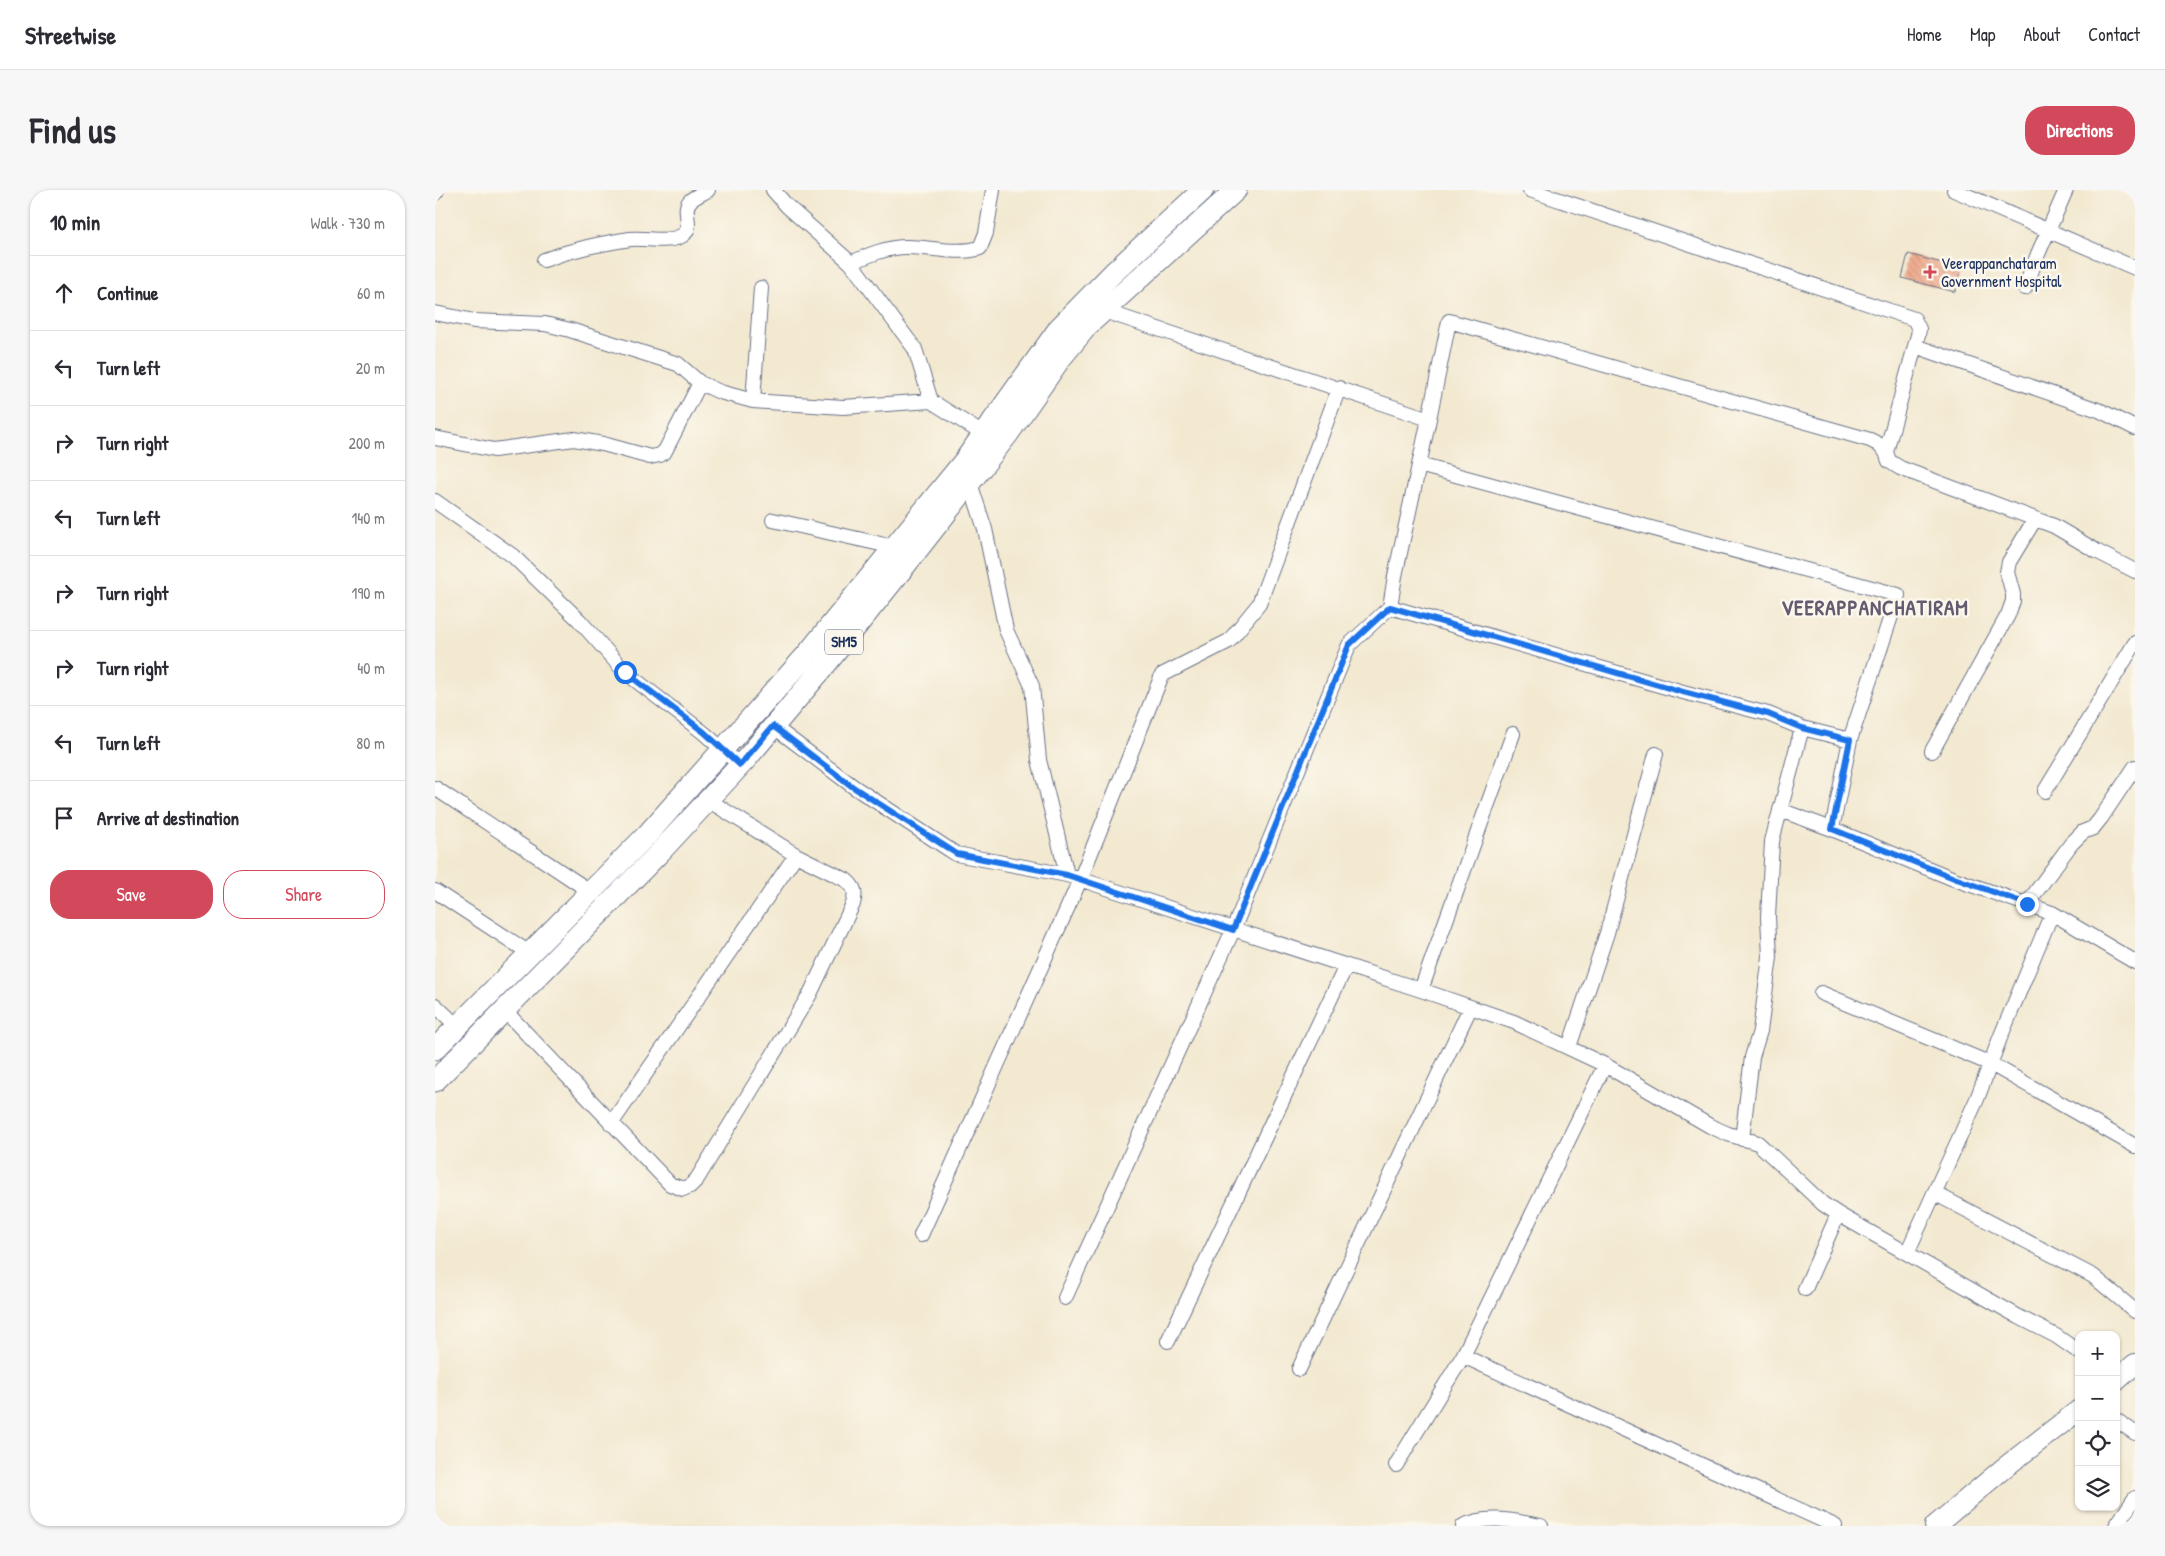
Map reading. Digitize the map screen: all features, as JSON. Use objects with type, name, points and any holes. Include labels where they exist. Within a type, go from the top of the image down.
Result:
[{"type":"main road","name":"SH15","points":[[435,1049],[647,836],[804,658],[965,460],[1060,327],[1113,273],[1203,190]]},
{"type":"main road","name":"SH15","points":[[435,1081],[740,765],[834,655],[970,484],[1008,434],[1060,359],[1089,326],[1236,190]]},
{"type":"street","points":[[544,260],[573,249],[633,239],[677,238],[687,230],[688,204],[691,200],[708,190]]},
{"type":"street","points":[[773,190],[787,206],[851,263],[915,348],[931,401]]},
{"type":"street","points":[[851,263],[870,254],[904,247],[949,250],[973,250],[980,248],[986,233],[993,190]]},
{"type":"street","points":[[1530,190],[1914,319],[1919,329],[1886,452]]},
{"type":"street","points":[[1954,190],[2135,268]]},
{"type":"street","points":[[2025,288],[2067,190]]},
{"type":"street","points":[[753,401],[761,288]]},
{"type":"street","points":[[1104,311],[1429,419]]},
{"type":"street","points":[[435,313],[474,321],[545,324],[570,330],[678,364],[700,383],[719,392],[753,401],[843,407],[931,401],[983,434]]},
{"type":"street","points":[[1065,1298],[1233,930],[1349,645],[1390,607],[1449,321],[1870,440],[1878,444],[1886,452],[1889,461],[1900,468],[2054,526],[2097,552],[2135,571]]},
{"type":"street","points":[[1915,346],[2101,411],[2135,428]]},
{"type":"street","points":[[435,438],[494,450],[574,439],[603,444],[650,457],[660,456],[665,451],[700,383]]},
{"type":"street","points":[[921,1234],[1162,675],[1229,641],[1259,604],[1339,388]]},
{"type":"street","points":[[1419,465],[1898,595],[1850,740],[1832,829]]},
{"type":"street","points":[[970,484],[985,529],[1006,630],[1032,686],[1039,760],[1073,878]]},
{"type":"street","points":[[435,501],[513,556],[579,620],[625,672],[704,732],[740,765]]},
{"type":"street","points":[[1932,751],[2008,615],[2013,601],[2007,572],[2009,562],[2035,519]]},
{"type":"street","points":[[773,520],[894,547]]},
{"type":"street","points":[[1390,607],[1683,692],[1768,714],[1802,728],[1850,740]]},
{"type":"street","points":[[2045,791],[2135,643]]},
{"type":"street","points":[[773,726],[853,787],[957,854],[1073,878],[1421,990],[1514,1022],[1569,1047],[1605,1065],[1710,1126],[1758,1143],[1823,1204],[1837,1214],[2019,1317],[2057,1336],[2075,1349]]},
{"type":"street","points":[[1743,1139],[1752,1057],[1760,1031],[1770,957],[1768,917],[1772,841],[1802,728]]},
{"type":"street","points":[[1421,990],[1513,734]]},
{"type":"street","points":[[1569,1047],[1607,933],[1656,754]]},
{"type":"street","points":[[2027,904],[2071,844],[2083,832],[2093,828],[2101,818],[2135,767]]},
{"type":"street","points":[[435,788],[591,892]]},
{"type":"street","points":[[504,1010],[670,1184],[683,1189],[690,1186],[697,1179],[810,994],[855,898],[852,885],[846,880],[796,855],[708,800]]},
{"type":"street","points":[[1780,810],[1954,878],[2052,913],[2135,962]]},
{"type":"street","points":[[611,1124],[796,855]]},
{"type":"street","points":[[435,891],[531,954]]},
{"type":"street","points":[[1907,1253],[1991,1064],[2052,913]]},
{"type":"street","points":[[1169,1341],[1346,966]]},
{"type":"street","points":[[1821,993],[1991,1064],[2135,1146]]},
{"type":"street","points":[[435,1005],[458,1027]]},
{"type":"street","points":[[1299,1369],[1470,1008]]},
{"type":"street","points":[[1396,1465],[1463,1356],[1605,1065]]},
{"type":"street","points":[[1934,1193],[2093,1276],[2135,1311]]},
{"type":"street","points":[[1805,1289],[1837,1214]]},
{"type":"street","points":[[1463,1356],[1835,1526]]},
{"type":"street","points":[[2120,1377],[2135,1364]]},
{"type":"street","points":[[1935,1526],[2004,1468],[2075,1413]]},
{"type":"street","points":[[2117,1421],[2135,1433]]},
{"type":"street","points":[[2116,1526],[2135,1498]]},
{"type":"street","points":[[1463,1526],[1485,1519],[1501,1519],[1541,1526]]},
{"type":"building","points":[[1908,254],[1961,268],[1955,292],[1902,278]]},
{"type":"place","name":"Veerappanchataram Government Hospital","points":[[1930,272]]},
{"type":"district","name":"VEERAPPANCHATIRAM","points":[[1875,608]]},
{"type":"route","points":[[625,672],[704,732],[740,765],[773,726],[853,787],[957,854],[1067,875],[1233,930],[1349,645],[1390,607],[1524,644],[1683,692],[1768,714],[1802,728],[1850,740],[1832,829],[1954,878],[2027,904]]}]
